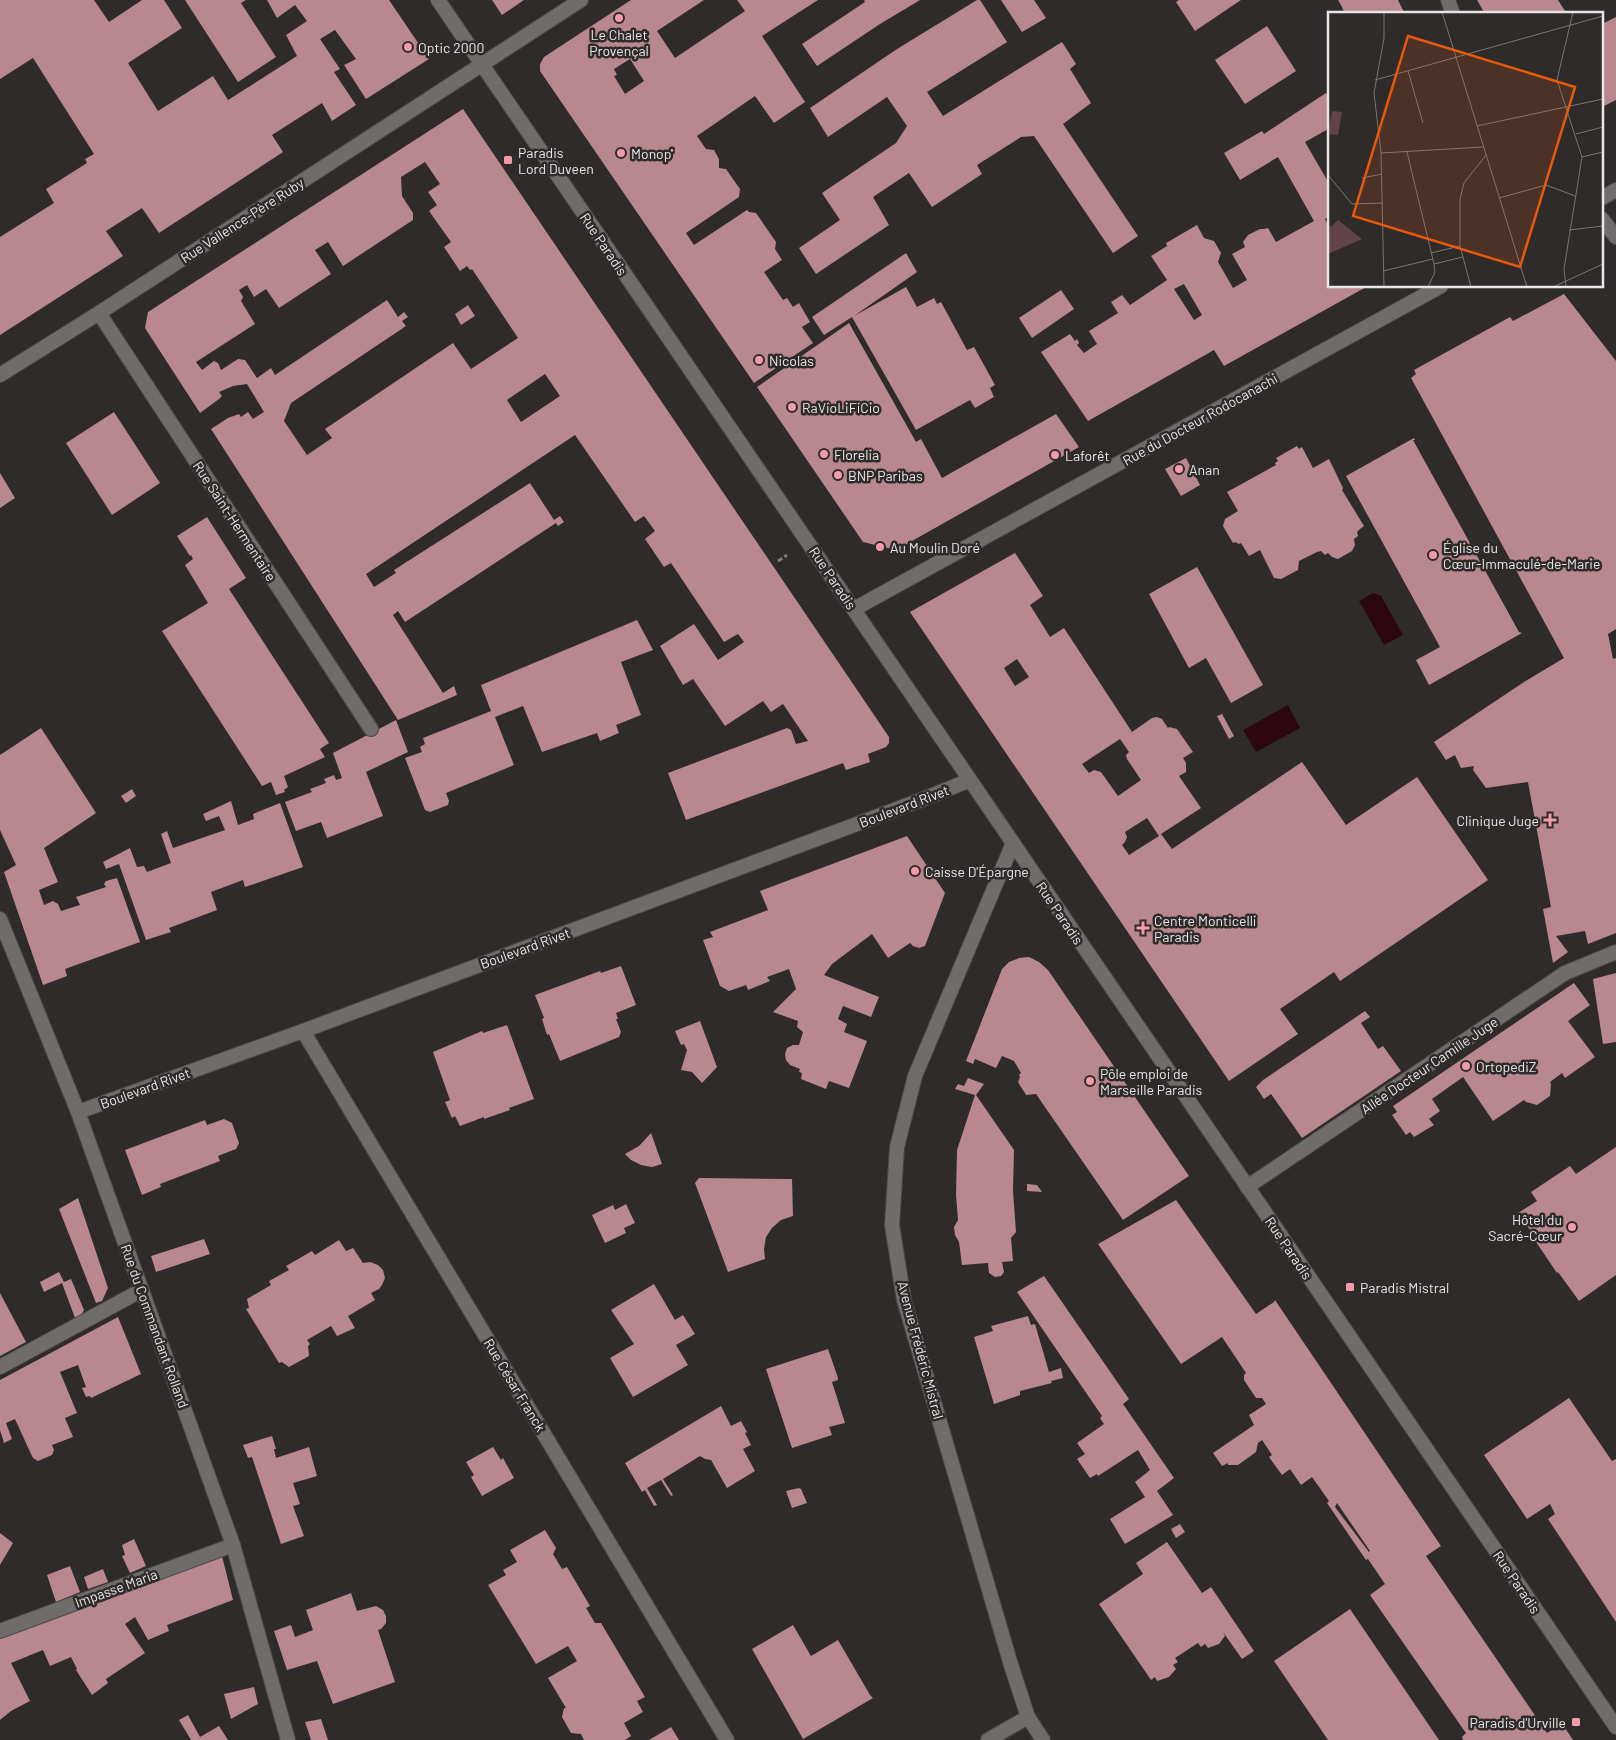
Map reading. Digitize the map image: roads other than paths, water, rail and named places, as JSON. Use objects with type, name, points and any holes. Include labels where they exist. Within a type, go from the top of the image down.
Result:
[{"type":"street","name":"Rue Paradis","points":[[438,0],[1616,1727]]},
{"type":"street","name":"Rue Vallence-Père Ruby","points":[[0,375],[99,313],[581,0]]},
{"type":"street","points":[[1448,0],[1452,12]]},
{"type":"street","points":[[1604,197],[1616,190]]},
{"type":"street","points":[[1604,222],[1616,237]]},
{"type":"street","name":"Rue du Docteur Rodocanachi","points":[[854,610],[1437,288]]},
{"type":"street","name":"Rue Saint-Hermentaire","points":[[99,313],[371,729]]},
{"type":"street","name":"Boulevard Rivet","points":[[78,1112],[303,1031],[970,780]]},
{"type":"street","name":"Avenue Frédéric Mistral","points":[[1013,843],[914,1076],[897,1147],[892,1225],[904,1300],[1011,1665],[1028,1717],[1044,1740]]},
{"type":"street","name":"Rue du Commandant Rolland","points":[[0,919],[78,1112],[232,1545],[288,1740]]},
{"type":"street","name":"Allée Docteur Camille Juge","points":[[1247,1187],[1565,973],[1616,952]]},
{"type":"street","name":"Rue César Franck","points":[[303,1031],[727,1740]]},
{"type":"street","points":[[0,1367],[142,1290]]},
{"type":"street","name":"Impasse Maria","points":[[0,1631],[232,1545]]},
{"type":"street","points":[[988,1740],[1028,1717]]},
{"type":"place","name":"Le Chalet Provençal","points":[[619,18]]},
{"type":"place","name":"Optic 2000","points":[[408,47]]},
{"type":"place","name":"Monop'","points":[[621,153]]},
{"type":"place","name":"Paradis Lord Duveen","points":[[508,160]]},
{"type":"place","name":"Nicolas","points":[[759,360]]},
{"type":"place","name":"RaVioLiFiCio","points":[[792,407]]},
{"type":"place","name":"Florelia","points":[[824,454]]},
{"type":"place","name":"Laforêt","points":[[1055,455]]},
{"type":"place","name":"Anan","points":[[1179,469]]},
{"type":"place","name":"BNP Paribas","points":[[838,475]]},
{"type":"place","name":"Au Moulin Doré","points":[[880,547]]},
{"type":"place","name":"Église du Cœur-Immaculé-de-Marie","points":[[1433,555]]},
{"type":"place","name":"Clinique Juge","points":[[1550,820]]},
{"type":"place","name":"Caisse D'Épargne","points":[[915,871]]},
{"type":"place","name":"Centre Monticelli Paradis","points":[[1143,928]]},
{"type":"place","name":"OrtopediZ","points":[[1466,1066]]},
{"type":"place","name":"Pôle emploi de Marseille Paradis","points":[[1090,1081]]},
{"type":"place","name":"Hôtel du Sacré-Cœur","points":[[1572,1227]]},
{"type":"place","name":"Paradis Mistral","points":[[1350,1287]]},
{"type":"place","name":"Paradis d'Urville","points":[[1576,1722]]}]
